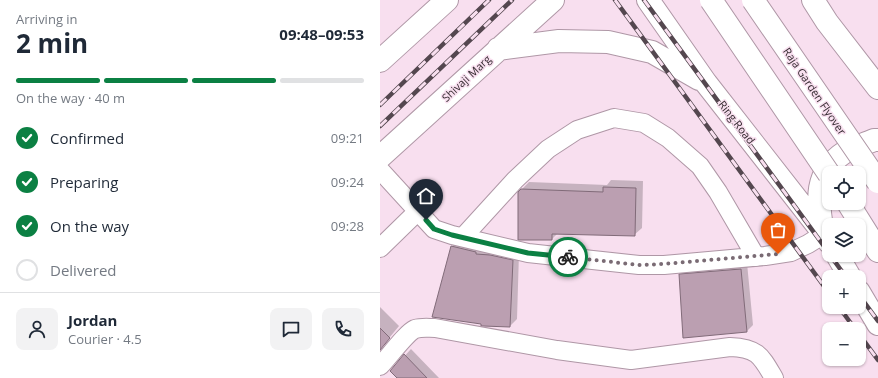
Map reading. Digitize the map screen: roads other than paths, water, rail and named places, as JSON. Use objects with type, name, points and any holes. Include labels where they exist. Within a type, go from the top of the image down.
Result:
[{"type":"main road","points":[[380,61],[447,0]]},
{"type":"main road","name":"Shivaji Marg","points":[[380,157],[553,0]]},
{"type":"main road","name":"Ring Road","points":[[648,0],[706,82],[822,233]]},
{"type":"main road","points":[[711,0],[824,166]]},
{"type":"main road","name":"Raja Garden Flyover","points":[[753,0],[878,182]]},
{"type":"main road","points":[[813,0],[827,22],[878,88]]},
{"type":"main road","points":[[823,0],[827,22]]},
{"type":"main road","points":[[498,49],[559,41],[608,42],[652,52],[706,82]]},
{"type":"main road","points":[[822,222],[819,210],[820,183],[832,162],[846,152],[874,140],[878,140]]},
{"type":"main road","points":[[852,210],[878,251]]},
{"type":"main road","points":[[866,304],[878,324]]},
{"type":"street","points":[[464,237],[515,180],[548,149],[577,130],[614,118],[644,123],[668,138],[700,166],[718,192],[756,256]]},
{"type":"street","points":[[380,170],[434,229],[528,253],[639,265],[664,264],[791,252],[822,239]]},
{"type":"street","points":[[380,248],[418,211]]},
{"type":"street","points":[[380,366],[406,336],[414,330],[435,328],[557,350],[631,360],[730,347],[744,347],[756,352],[764,361],[774,378]]},
{"type":"railway","points":[[380,105],[489,0]]},
{"type":"railway","points":[[380,126],[512,0]]},
{"type":"railway","points":[[615,0],[822,283]]},
{"type":"railway","points":[[644,0],[822,243]]},
{"type":"railway","points":[[835,262],[841,270]]},
{"type":"railway","points":[[866,305],[878,321]]},
{"type":"railway","points":[[844,314],[850,322]]},
{"type":"railway","points":[[866,344],[878,360]]}]
